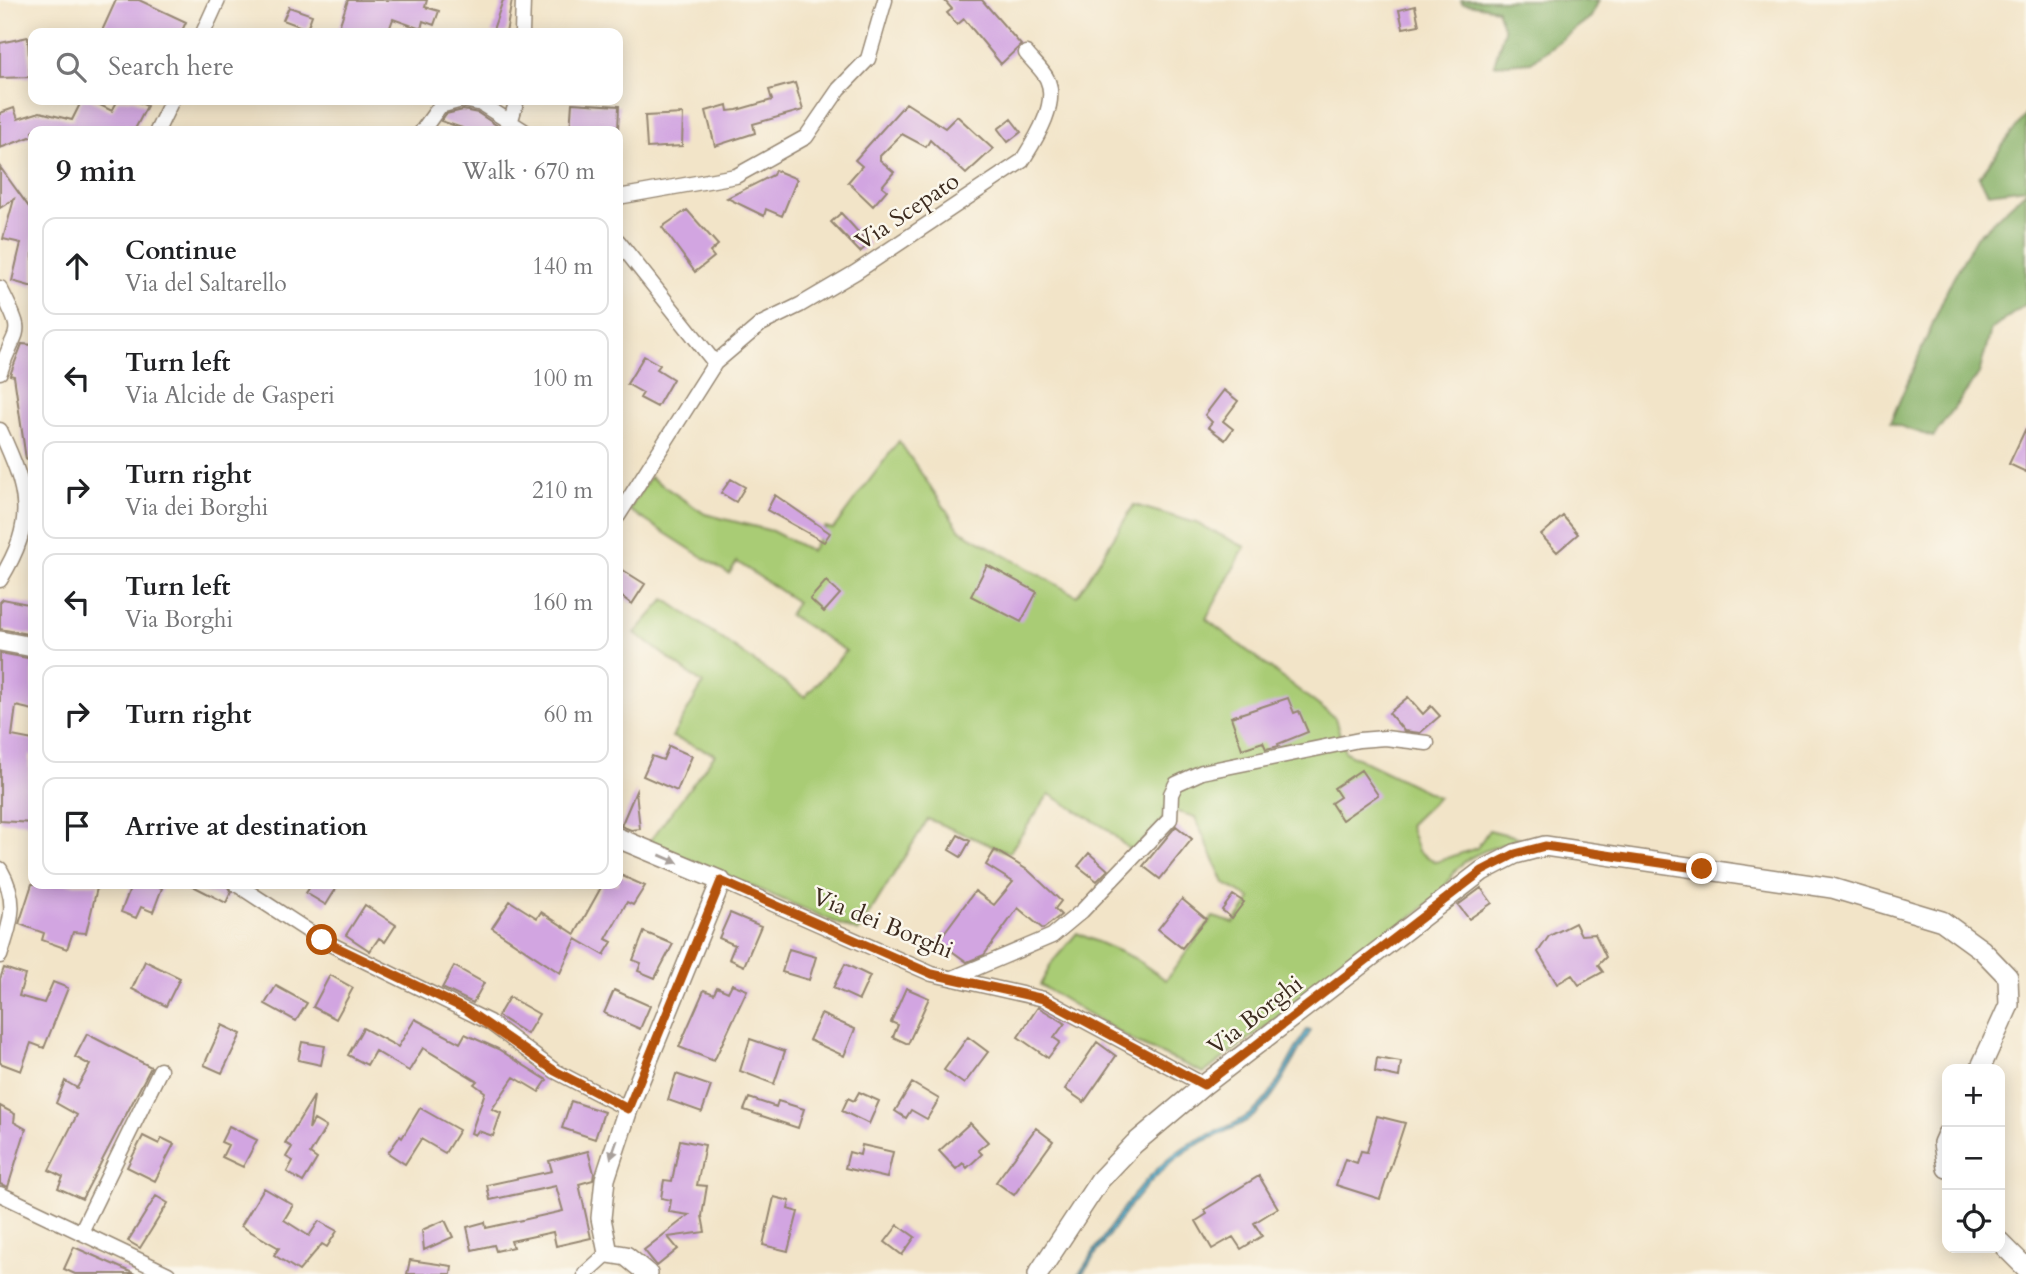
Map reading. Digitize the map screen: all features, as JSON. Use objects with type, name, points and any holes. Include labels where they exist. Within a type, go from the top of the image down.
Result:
[{"type":"main road","points":[[0,641],[28,646]]},
{"type":"main road","name":"Via dei Borghi","points":[[623,840],[721,881]]},
{"type":"main road","name":"Via Borghi","points":[[1038,1274],[1100,1180],[1134,1144],[1204,1085],[1482,871],[1515,854],[1545,846],[1832,888],[1941,921],[1982,950],[2008,977],[2009,1005],[1982,1064]]},
{"type":"main road","points":[[648,1274],[626,1255],[608,1253],[601,1218],[605,1178],[628,1109],[721,881]]},
{"type":"main road","points":[[2005,1247],[2026,1268]]},
{"type":"street","points":[[205,28],[218,0]]},
{"type":"street","points":[[523,0],[523,28]]},
{"type":"street","points":[[623,196],[736,176],[806,136],[839,89],[868,59],[885,0]]},
{"type":"street","name":"Via Scepato","points":[[623,508],[715,363],[761,324],[856,272],[1022,161],[1037,137],[1051,95],[1047,78],[1026,53]]},
{"type":"street","points":[[159,126],[170,105]]},
{"type":"street","points":[[426,126],[440,106],[444,105]]},
{"type":"street","points":[[483,105],[515,126]]},
{"type":"street","points":[[510,123],[515,105]]},
{"type":"street","points":[[623,247],[715,363]]},
{"type":"street","points":[[0,288],[17,321],[18,335],[0,372]]},
{"type":"street","points":[[0,430],[15,462],[26,503],[19,550],[0,580]]},
{"type":"street","points":[[953,978],[1052,936],[1083,911],[1170,819],[1171,794],[1176,784],[1202,772],[1359,740],[1385,738],[1427,743]]},
{"type":"street","points":[[0,869],[11,893],[14,908],[0,956]]},
{"type":"street","name":"Via dei Borghi","points":[[721,881],[932,974],[1044,999],[1204,1085]]},
{"type":"street","points":[[244,889],[322,940],[489,1022],[555,1071],[628,1109]]},
{"type":"street","points":[[80,1232],[160,1070]]},
{"type":"street","points":[[0,1194],[168,1274]]},
{"type":"street","points":[[585,1274],[608,1253]]},
{"type":"green space","points":[[1461,0],[1599,0],[1591,17],[1531,62],[1494,65],[1504,30],[1497,9],[1462,3]]},
{"type":"green space","points":[[2026,114],[2026,188],[1988,193],[1979,177]]},
{"type":"green space","points":[[2026,191],[2026,304],[1991,330],[1979,374],[1933,437],[1890,423],[1948,288],[1976,237]]},
{"type":"green space","points":[[899,441],[960,530],[1077,596],[1134,505],[1196,523],[1245,547],[1206,619],[1335,718],[1345,752],[1438,797],[1409,825],[1418,851],[1436,862],[1477,848],[1489,830],[1521,838],[1484,851],[1464,862],[1449,880],[1443,893],[1204,1073],[1137,1043],[1040,985],[1053,961],[1077,933],[1134,958],[1166,980],[1213,917],[1234,923],[1251,899],[1224,883],[1195,817],[1164,808],[1163,819],[1132,852],[1107,829],[1049,794],[1009,853],[928,819],[858,932],[649,842],[715,754],[672,737],[703,684],[635,633],[665,599],[805,697],[846,651],[789,615],[797,602],[737,562],[729,574],[629,510],[650,477],[705,514],[772,531],[811,551],[825,527],[833,529]]},
{"type":"water","points":[[1307,1030],[1311,1031],[1281,1083],[1259,1111],[1244,1122],[1185,1152],[1169,1164],[1141,1193],[1082,1274],[1079,1274],[1113,1222],[1152,1174],[1184,1147],[1239,1121],[1263,1102]]},
{"type":"building","points":[[116,0],[139,0],[186,22],[183,28],[103,28]]},
{"type":"building","points":[[348,0],[427,0],[425,7],[439,11],[434,25],[423,21],[421,28],[393,19],[390,28],[339,28]]},
{"type":"building","points":[[503,0],[512,0],[507,28],[494,28]]},
{"type":"building","points":[[944,0],[982,0],[1021,45],[1001,64],[964,19],[957,25],[947,13],[952,9]]},
{"type":"building","points":[[1415,6],[1419,25],[1403,28],[1399,10]]},
{"type":"building","points":[[289,7],[312,15],[307,28],[283,20]]},
{"type":"building","points":[[28,37],[28,77],[0,78],[0,43]]},
{"type":"building","points":[[795,83],[803,110],[753,124],[755,133],[715,146],[706,111],[727,105],[728,111],[737,110],[772,100],[769,90]]},
{"type":"building","points":[[906,103],[945,128],[957,116],[993,149],[966,174],[930,140],[926,147],[902,134],[880,156],[880,160],[894,172],[882,186],[887,190],[873,206],[848,182],[862,166],[855,160]]},
{"type":"building","points":[[80,105],[100,105],[112,111],[115,105],[147,106],[137,126],[28,126],[28,138],[0,148],[0,113],[14,108],[18,119],[40,112],[72,120]]},
{"type":"building","points":[[572,105],[619,106],[618,126],[570,126]]},
{"type":"building","points":[[463,110],[478,113],[498,126],[456,126],[441,121],[446,114]]},
{"type":"building","points":[[683,114],[682,146],[647,148],[645,116]]},
{"type":"building","points":[[1011,119],[1021,132],[1008,142],[998,129]]},
{"type":"building","points":[[0,167],[28,206],[28,286],[12,281],[21,243],[3,239],[14,199],[0,208]]},
{"type":"building","points":[[775,170],[797,179],[782,216],[766,209],[764,216],[727,198],[773,175]]},
{"type":"building","points":[[687,210],[718,245],[710,252],[714,257],[695,272],[662,227]]},
{"type":"building","points":[[841,213],[869,244],[860,252],[831,222]]},
{"type":"building","points":[[22,344],[28,345],[28,459],[14,376],[10,375]]},
{"type":"building","points":[[644,356],[660,365],[657,369],[673,379],[657,407],[640,398],[643,393],[627,384]]},
{"type":"building","points":[[1224,390],[1238,401],[1223,421],[1233,429],[1225,440],[1208,427],[1212,422],[1205,415]]},
{"type":"building","points":[[2026,428],[2026,472],[2009,464]]},
{"type":"building","points":[[731,479],[745,487],[736,502],[721,493]]},
{"type":"building","points":[[775,495],[830,533],[824,542],[767,510]]},
{"type":"building","points":[[1563,516],[1578,534],[1557,552],[1541,535]]},
{"type":"building","points":[[987,565],[1037,592],[1021,622],[971,596]]},
{"type":"building","points":[[623,570],[645,584],[632,604],[623,598]]},
{"type":"building","points":[[826,581],[840,594],[824,612],[810,599]]},
{"type":"building","points":[[3,599],[28,604],[28,634],[0,629],[0,602]]},
{"type":"building","points":[[0,653],[28,658],[28,709],[16,706],[12,736],[28,739],[28,823],[0,821]]},
{"type":"building","points":[[1408,697],[1423,714],[1431,706],[1440,716],[1420,733],[1404,731],[1389,713]]},
{"type":"building","points":[[1288,698],[1294,713],[1299,711],[1308,732],[1278,744],[1279,746],[1266,749],[1263,742],[1242,749],[1231,717]]},
{"type":"building","points":[[669,746],[692,756],[677,791],[643,776],[652,756],[663,760]]},
{"type":"building","points":[[1361,770],[1378,795],[1342,820],[1331,803],[1340,797],[1334,788]]},
{"type":"building","points":[[636,791],[640,829],[631,830],[623,827]]},
{"type":"building","points":[[1176,826],[1192,839],[1160,879],[1143,866]]},
{"type":"building","points":[[958,835],[970,841],[961,857],[949,850]]},
{"type":"building","points":[[995,850],[1029,871],[1061,901],[1055,909],[1061,915],[1043,929],[1018,908],[984,955],[967,962],[938,941],[975,891],[994,905],[1013,882],[986,865]]},
{"type":"building","points":[[1089,853],[1108,870],[1097,881],[1078,866]]},
{"type":"building","points":[[623,876],[645,886],[633,905],[627,902],[606,939],[612,942],[604,955],[576,939],[560,973],[492,928],[510,901],[537,918],[541,912],[575,934],[600,889],[623,889]]},
{"type":"building","points":[[1481,888],[1492,903],[1469,919],[1458,905]]},
{"type":"building","points":[[30,889],[97,889],[86,933],[73,932],[67,949],[42,940],[44,933],[19,924]]},
{"type":"building","points":[[130,889],[162,889],[153,912],[141,907],[136,918],[121,912]]},
{"type":"building","points":[[199,889],[229,889],[231,892],[226,903]]},
{"type":"building","points":[[309,889],[336,889],[326,905],[306,893]]},
{"type":"building","points":[[1233,895],[1244,902],[1232,918],[1222,910]]},
{"type":"building","points":[[1182,899],[1206,919],[1182,948],[1158,929]]},
{"type":"building","points":[[365,905],[396,925],[385,942],[379,938],[370,951],[346,935]]},
{"type":"building","points":[[730,913],[761,926],[744,966],[729,959],[735,945],[719,938]]},
{"type":"building","points":[[1575,923],[1581,935],[1595,934],[1606,957],[1598,965],[1603,972],[1579,985],[1572,975],[1557,984],[1538,952],[1549,936]]},
{"type":"building","points":[[644,932],[673,944],[655,978],[638,971],[641,963],[633,960]]},
{"type":"building","points":[[789,949],[816,957],[809,980],[782,972]]},
{"type":"building","points":[[145,961],[180,978],[166,1006],[132,989]]},
{"type":"building","points":[[845,964],[870,976],[859,1000],[833,988]]},
{"type":"building","points":[[454,966],[484,983],[473,1003],[442,988]]},
{"type":"building","points":[[4,968],[25,975],[19,996],[44,1003],[53,982],[68,988],[44,1048],[31,1043],[21,1071],[0,1063],[0,979]]},
{"type":"building","points":[[330,975],[353,988],[336,1019],[313,1007]]},
{"type":"building","points":[[732,984],[747,990],[714,1061],[679,1047],[704,990],[714,994],[717,987],[728,992]]},
{"type":"building","points":[[276,986],[307,1003],[296,1021],[265,1004]]},
{"type":"building","points":[[906,988],[929,998],[908,1044],[893,1037],[898,1025],[891,1022]]},
{"type":"building","points":[[614,990],[650,1006],[640,1029],[604,1013]]},
{"type":"building","points":[[509,997],[539,1014],[527,1034],[498,1016]]},
{"type":"building","points":[[1038,1007],[1065,1023],[1054,1038],[1060,1042],[1048,1058],[1018,1037]]},
{"type":"building","points":[[821,1014],[855,1029],[844,1056],[809,1040]]},
{"type":"building","points":[[415,1019],[460,1043],[465,1034],[498,1049],[547,1080],[539,1092],[514,1077],[492,1109],[501,1113],[493,1136],[478,1131],[475,1135],[471,1133],[485,1092],[474,1084],[477,1081],[423,1048],[409,1071],[375,1051],[367,1065],[348,1055],[363,1028],[398,1047]]},
{"type":"building","points":[[222,1025],[241,1034],[222,1073],[204,1065]]},
{"type":"building","points":[[87,1034],[151,1067],[82,1199],[58,1188],[63,1177],[49,1170],[77,1115],[56,1103],[65,1081],[77,1088],[90,1065],[75,1057]]},
{"type":"building","points":[[968,1037],[988,1052],[964,1084],[944,1070]]},
{"type":"building","points":[[750,1039],[785,1051],[774,1084],[740,1071]]},
{"type":"building","points":[[302,1042],[325,1046],[321,1065],[298,1060]]},
{"type":"building","points":[[1097,1042],[1116,1056],[1084,1102],[1065,1089]]},
{"type":"building","points":[[1377,1058],[1401,1062],[1399,1077],[1375,1072]]},
{"type":"building","points":[[676,1074],[711,1086],[702,1112],[668,1100]]},
{"type":"building","points":[[912,1083],[939,1099],[927,1119],[911,1110],[906,1118],[895,1111]]},
{"type":"building","points":[[859,1092],[879,1101],[869,1124],[842,1111],[848,1098],[854,1101]]},
{"type":"building","points":[[314,1096],[309,1129],[314,1120],[326,1127],[310,1154],[317,1159],[303,1182],[287,1172],[293,1161],[286,1157],[292,1147],[285,1143]]},
{"type":"building","points":[[749,1098],[776,1107],[778,1101],[804,1109],[798,1128],[744,1110]]},
{"type":"building","points":[[571,1101],[604,1112],[595,1139],[562,1128]]},
{"type":"building","points":[[0,1106],[15,1114],[14,1122],[26,1129],[8,1187],[0,1184]]},
{"type":"building","points":[[420,1108],[459,1130],[445,1153],[421,1139],[405,1164],[388,1153],[400,1136],[402,1138]]},
{"type":"building","points":[[1377,1116],[1405,1123],[1380,1199],[1336,1185],[1345,1159],[1357,1163],[1361,1151],[1367,1152]]},
{"type":"building","points":[[970,1123],[988,1142],[978,1150],[982,1154],[967,1168],[963,1163],[956,1169],[939,1151]]},
{"type":"building","points":[[229,1126],[257,1140],[243,1167],[222,1157],[228,1145],[221,1142]]},
{"type":"building","points":[[1036,1128],[1053,1141],[1014,1195],[996,1182]]},
{"type":"building","points":[[143,1136],[159,1144],[162,1138],[174,1144],[155,1181],[127,1167]]},
{"type":"building","points":[[680,1140],[705,1145],[697,1185],[707,1186],[702,1216],[705,1232],[668,1237],[678,1249],[657,1266],[644,1250],[689,1215],[669,1212],[671,1200],[661,1198],[664,1180],[672,1181]]},
{"type":"building","points":[[862,1145],[893,1152],[887,1178],[845,1168],[849,1152],[860,1155]]},
{"type":"building","points":[[588,1151],[594,1173],[593,1180],[579,1184],[591,1238],[556,1246],[553,1232],[511,1241],[513,1247],[496,1251],[494,1245],[472,1250],[467,1227],[485,1222],[486,1228],[563,1211],[556,1186],[490,1200],[487,1185],[552,1171],[549,1161]]},
{"type":"building","points":[[1259,1176],[1278,1208],[1254,1223],[1262,1236],[1241,1249],[1233,1237],[1212,1249],[1196,1221],[1207,1214],[1204,1210]]},
{"type":"building","points":[[264,1188],[293,1205],[284,1220],[309,1236],[319,1221],[337,1231],[327,1247],[322,1244],[299,1271],[274,1255],[279,1248],[241,1226]]},
{"type":"building","points":[[156,1196],[168,1203],[140,1248],[128,1241]]},
{"type":"building","points":[[774,1197],[790,1201],[788,1209],[798,1212],[788,1251],[763,1245]]},
{"type":"building","points":[[445,1220],[453,1237],[424,1250],[422,1230]]},
{"type":"building","points":[[898,1225],[915,1237],[902,1255],[885,1242]]},
{"type":"building","points":[[74,1247],[135,1274],[75,1274],[64,1269]]},
{"type":"building","points":[[410,1260],[452,1266],[451,1274],[407,1274]]},
{"type":"route","points":[[322,940],[489,1022],[555,1071],[628,1109],[721,881],[932,974],[1044,999],[1204,1085],[1482,871],[1515,854],[1545,846],[1702,869]]}]
